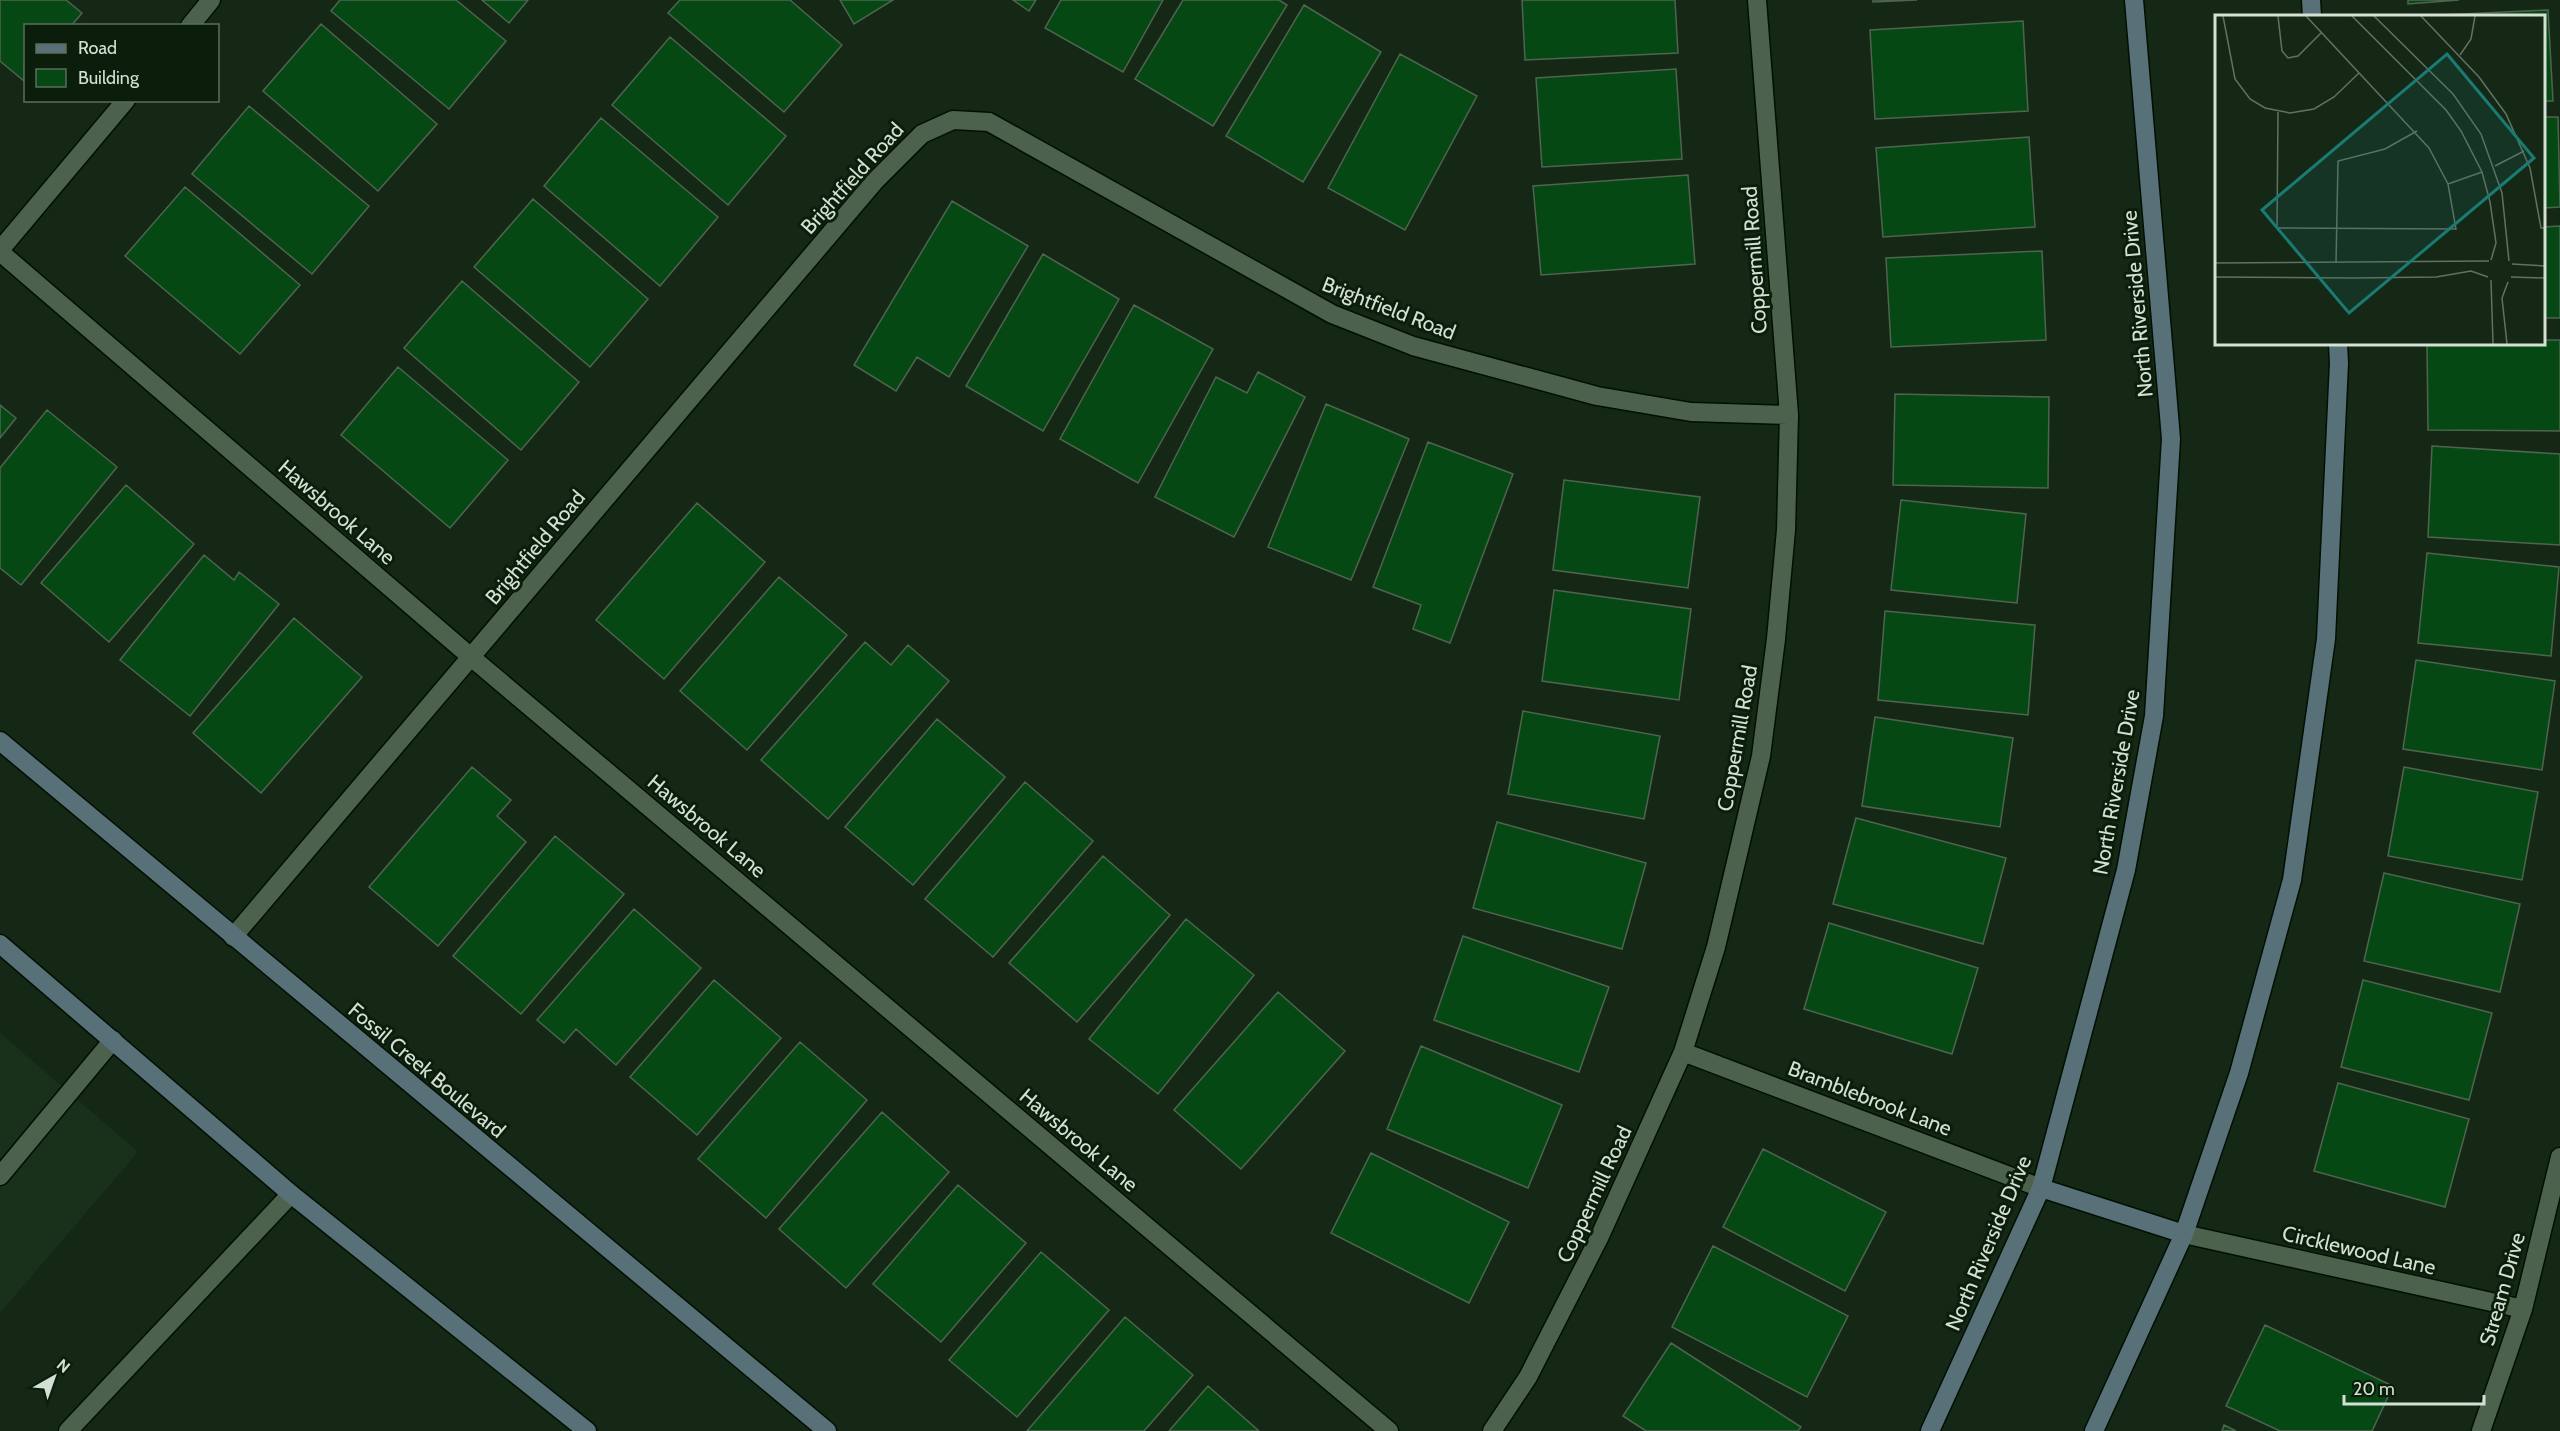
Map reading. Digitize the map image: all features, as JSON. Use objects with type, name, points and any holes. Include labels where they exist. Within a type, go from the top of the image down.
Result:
[{"type":"main road","name":"North Riverside Drive","points":[[1930,1431],[2041,1188],[2126,870],[2154,716],[2171,439],[2134,0]]},
{"type":"main road","points":[[2311,0],[2312,15]]},
{"type":"main road","points":[[2094,1431],[2184,1234],[2240,1073],[2292,880],[2326,639],[2339,375],[2338,345]]},
{"type":"main road","name":"Fossil Creek Boulevard","points":[[0,741],[827,1431]]},
{"type":"main road","points":[[0,944],[291,1194],[587,1431]]},
{"type":"main road","points":[[2041,1188],[2184,1234]]},
{"type":"street","points":[[192,24],[211,0]]},
{"type":"street","name":"Coppermill Road","points":[[1492,1431],[1528,1377],[1599,1238],[1683,1052],[1716,947],[1761,756],[1779,606],[1785,530],[1789,415],[1756,0]]},
{"type":"street","points":[[0,251],[124,102]]},
{"type":"street","name":"Brightfield Road","points":[[234,937],[875,181],[922,134],[953,120],[989,122],[1332,314],[1413,346],[1598,396],[1691,412],[1789,415]]},
{"type":"street","name":"Hawsbrook Lane","points":[[0,251],[471,657],[1389,1431]]},
{"type":"street","points":[[0,1176],[113,1040]]},
{"type":"street","name":"Bramblebrook Lane","points":[[1683,1052],[2041,1188]]},
{"type":"street","name":"Stream Drive","points":[[2481,1431],[2523,1309],[2560,1157]]},
{"type":"street","points":[[68,1431],[291,1194]]},
{"type":"street","name":"Circklewood Lane","points":[[2184,1234],[2523,1309]]},
{"type":"shaded area","points":[[0,1033],[138,1152],[0,1313]]},
{"type":"building","points":[[0,0],[66,0],[82,13],[73,24],[24,24],[24,81],[0,61]]},
{"type":"building","points":[[340,0],[456,0],[506,41],[449,109],[331,11]]},
{"type":"building","points":[[482,0],[528,0],[509,23]]},
{"type":"building","points":[[680,0],[790,0],[842,45],[784,112],[668,13]]},
{"type":"building","points":[[840,0],[893,0],[854,24]]},
{"type":"building","points":[[1013,0],[1036,0],[1029,11]]},
{"type":"building","points":[[1061,0],[1163,0],[1123,72],[1045,28]]},
{"type":"building","points":[[1183,0],[1279,0],[1287,5],[1213,126],[1135,79]]},
{"type":"building","points":[[1522,0],[1675,0],[1678,53],[1525,60]]},
{"type":"building","points":[[1873,0],[1917,0],[1873,2]]},
{"type":"building","points":[[2408,0],[2459,0],[2408,4]]},
{"type":"building","points":[[1304,5],[1381,52],[1303,182],[1226,136]]},
{"type":"building","points":[[2548,10],[2553,101],[2545,101],[2545,15],[2440,15]]},
{"type":"building","points":[[2023,21],[2028,111],[1875,119],[1870,30]]},
{"type":"building","points":[[321,24],[437,124],[378,191],[263,91]]},
{"type":"building","points":[[670,37],[786,136],[728,205],[612,105]]},
{"type":"building","points":[[1400,54],[1477,96],[1405,230],[1328,188]]},
{"type":"building","points":[[1676,69],[1682,159],[1542,167],[1536,78]]},
{"type":"building","points":[[249,106],[369,206],[312,274],[192,174]]},
{"type":"building","points":[[2545,117],[2558,117],[2560,207],[2545,208]]},
{"type":"building","points":[[601,118],[718,217],[660,286],[544,186]]},
{"type":"building","points":[[2029,137],[2035,227],[1883,237],[1876,148]]},
{"type":"building","points":[[1688,175],[1695,264],[1541,275],[1533,186]]},
{"type":"building","points":[[185,187],[300,285],[240,354],[125,256]]},
{"type":"building","points":[[533,199],[648,299],[590,367],[474,267]]},
{"type":"building","points":[[952,201],[1028,246],[949,377],[917,357],[896,391],[854,365]]},
{"type":"building","points":[[2560,226],[2560,318],[2545,318],[2545,227]]},
{"type":"building","points":[[2042,251],[2046,340],[1891,347],[1886,258]]},
{"type":"building","points":[[1043,254],[1119,299],[1043,431],[966,386]]},
{"type":"building","points":[[462,281],[579,382],[521,450],[404,348]]},
{"type":"building","points":[[1134,305],[1213,349],[1138,483],[1060,439]]},
{"type":"building","points":[[2545,340],[2560,340],[2560,431],[2428,430],[2427,345],[2545,345]]},
{"type":"building","points":[[398,367],[508,460],[450,528],[341,435]]},
{"type":"building","points":[[1258,372],[1305,397],[1234,537],[1155,497],[1216,377],[1247,393]]},
{"type":"building","points":[[1895,394],[2049,397],[2048,488],[1893,485]]},
{"type":"building","points":[[1326,404],[1409,439],[1351,580],[1268,547]]},
{"type":"building","points":[[0,405],[16,418],[0,438]]},
{"type":"building","points":[[47,410],[117,467],[21,585],[0,568],[0,468]]},
{"type":"building","points":[[1428,442],[1513,474],[1450,643],[1413,629],[1421,605],[1373,587]]},
{"type":"building","points":[[2432,446],[2560,454],[2560,545],[2428,537]]},
{"type":"building","points":[[1564,480],[1700,497],[1688,588],[1553,570]]},
{"type":"building","points":[[126,485],[194,544],[109,642],[41,583]]},
{"type":"building","points":[[1901,500],[2026,514],[2017,603],[1891,590]]},
{"type":"building","points":[[697,503],[765,562],[664,679],[596,620]]},
{"type":"building","points":[[2427,553],[2559,567],[2551,656],[2418,643]]},
{"type":"building","points":[[204,555],[234,580],[239,572],[279,604],[190,716],[120,660]]},
{"type":"building","points":[[779,577],[847,635],[747,750],[680,691]]},
{"type":"building","points":[[1554,590],[1691,609],[1679,700],[1542,681]]},
{"type":"building","points":[[1885,611],[2035,625],[2028,715],[1878,700]]},
{"type":"building","points":[[294,618],[362,677],[261,793],[193,733]]},
{"type":"building","points":[[865,642],[891,665],[908,645],[949,681],[828,819],[761,760]]},
{"type":"building","points":[[2416,660],[2555,681],[2542,770],[2403,749]]},
{"type":"building","points":[[1523,711],[1660,736],[1644,819],[1508,794]]},
{"type":"building","points":[[1875,717],[2013,738],[2000,827],[1862,806]]},
{"type":"building","points":[[937,719],[1005,777],[913,885],[845,827]]},
{"type":"building","points":[[472,767],[511,800],[497,816],[526,842],[438,946],[369,887]]},
{"type":"building","points":[[2404,767],[2538,792],[2522,880],[2388,856]]},
{"type":"building","points":[[1025,782],[1093,841],[993,957],[925,899]]},
{"type":"building","points":[[1856,818],[2006,858],[1983,944],[1833,904]]},
{"type":"building","points":[[1497,822],[1646,863],[1622,949],[1473,908]]},
{"type":"building","points":[[555,836],[624,894],[521,1014],[453,956]]},
{"type":"building","points":[[1103,856],[1170,915],[1077,1022],[1009,963]]},
{"type":"building","points":[[2384,873],[2520,904],[2500,992],[2364,961]]},
{"type":"building","points":[[634,909],[701,968],[616,1065],[576,1029],[564,1043],[537,1020]]},
{"type":"building","points":[[1186,919],[1254,975],[1158,1094],[1089,1039]]},
{"type":"building","points":[[1829,923],[1978,968],[1952,1054],[1804,1009]]},
{"type":"building","points":[[1463,936],[1609,987],[1579,1072],[1434,1020]]},
{"type":"building","points":[[714,980],[781,1038],[697,1135],[630,1077]]},
{"type":"building","points":[[2363,980],[2492,1013],[2469,1100],[2341,1067]]},
{"type":"building","points":[[1278,992],[1345,1051],[1241,1169],[1174,1110]]},
{"type":"building","points":[[800,1042],[867,1100],[766,1218],[698,1159]]},
{"type":"building","points":[[1421,1046],[1562,1105],[1528,1188],[1387,1129]]},
{"type":"building","points":[[2338,1083],[2469,1119],[2445,1207],[2314,1171]]},
{"type":"building","points":[[882,1112],[949,1172],[846,1288],[779,1229]]},
{"type":"building","points":[[1763,1149],[1886,1212],[1845,1291],[1723,1227]]},
{"type":"building","points":[[1371,1153],[1509,1222],[1469,1303],[1331,1233]]},
{"type":"building","points":[[958,1185],[1026,1243],[941,1342],[873,1284]]},
{"type":"building","points":[[1713,1246],[1848,1316],[1807,1397],[1672,1327]]},
{"type":"building","points":[[1041,1252],[1109,1310],[1017,1417],[949,1360]]},
{"type":"building","points":[[1125,1317],[1193,1375],[1144,1431],[1027,1431]]},
{"type":"building","points":[[2265,1325],[2393,1386],[2372,1431],[2280,1431],[2226,1406]]},
{"type":"building","points":[[1671,1343],[1801,1427],[1798,1431],[1646,1431],[1623,1416]]},
{"type":"building","points":[[1208,1386],[1259,1431],[1169,1431]]},
{"type":"building","points":[[2224,1425],[2236,1431],[2222,1431]]}]
